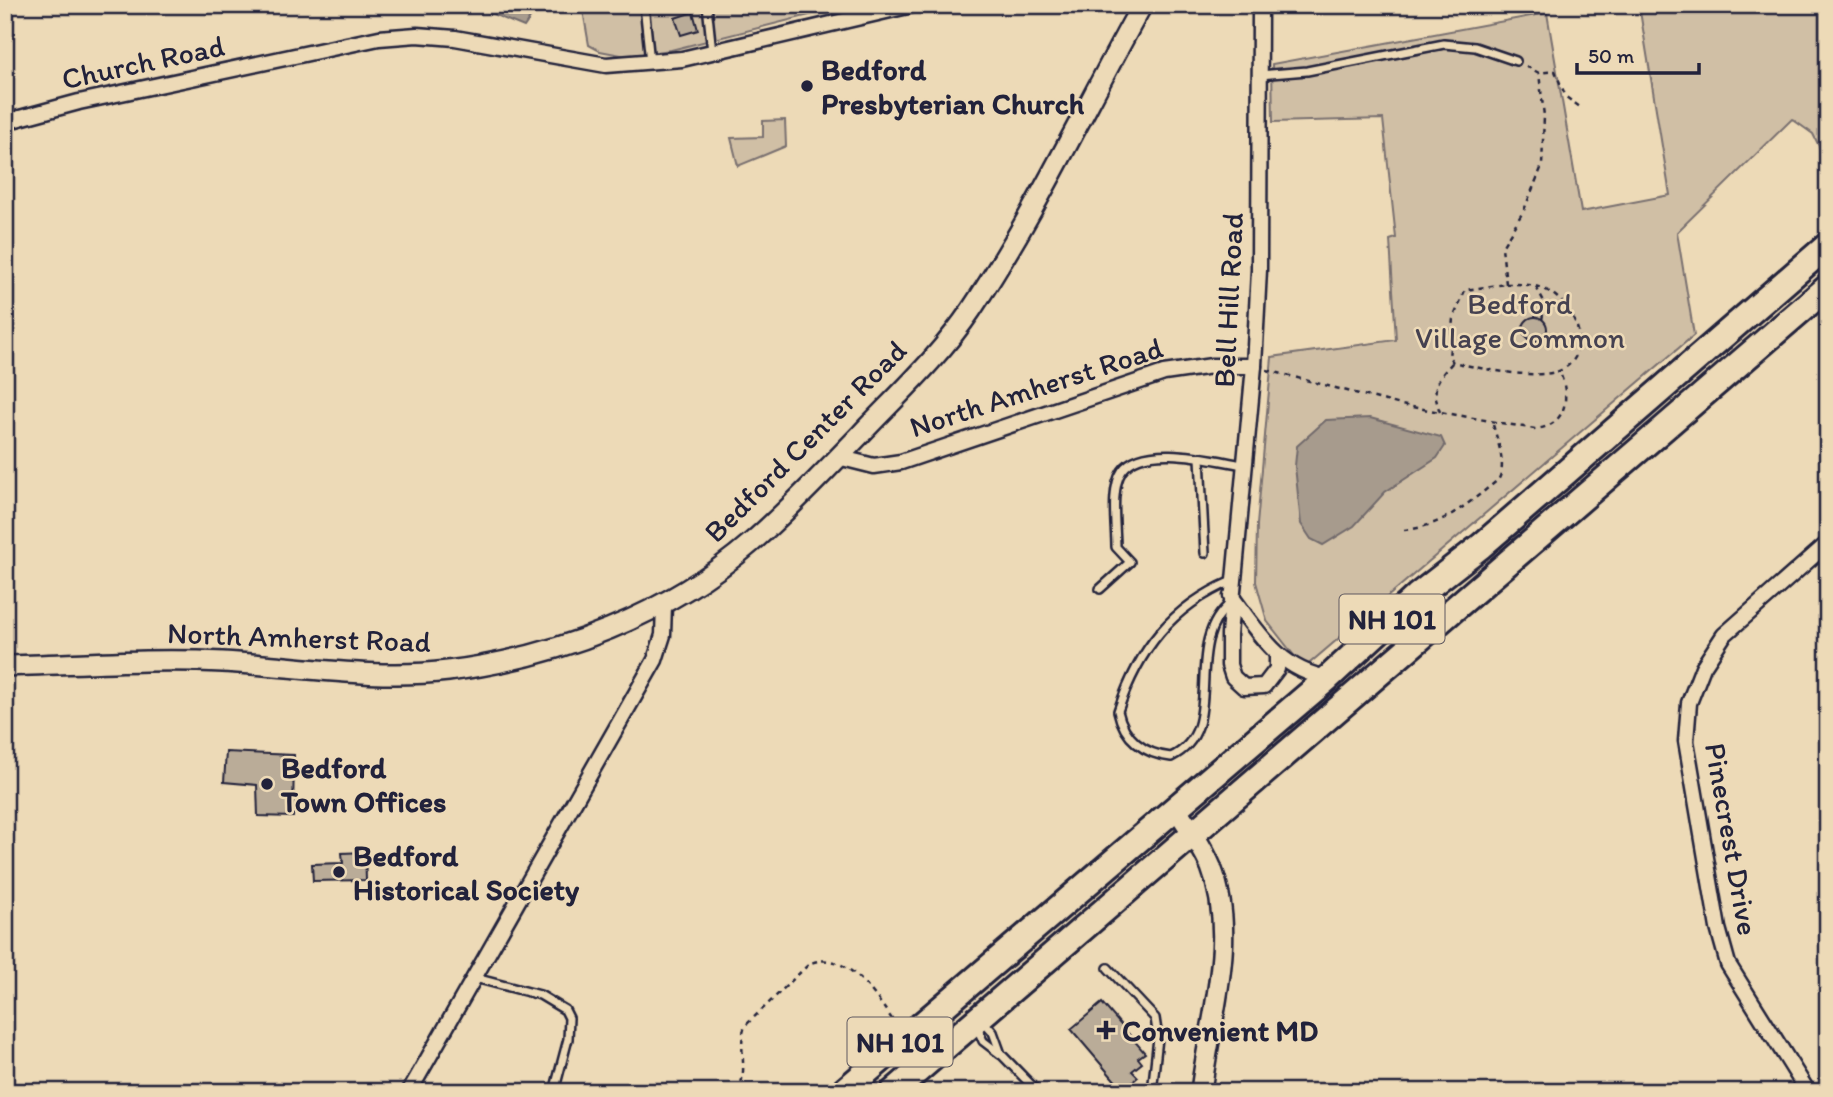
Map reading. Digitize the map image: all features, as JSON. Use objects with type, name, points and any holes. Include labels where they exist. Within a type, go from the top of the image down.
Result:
[{"type":"highway","name":"NH 101","points":[[893,1092],[967,1006],[1175,807],[1828,245]]},
{"type":"highway","name":"NH 101","points":[[843,1092],[904,1038],[967,1006],[1194,834],[1828,287]]},
{"type":"street","name":"Church Road","points":[[5,122],[79,102],[379,38],[417,35],[455,38],[606,65],[650,63],[712,52],[912,5]]},
{"type":"street","name":"Bedford Center Road","points":[[664,604],[753,541],[894,400],[969,314],[1021,232],[1078,118],[1142,5]]},
{"type":"street","name":"Bell Hill Road","points":[[1260,5],[1259,270],[1254,366],[1231,594],[1229,665],[1233,677],[1244,687],[1264,686],[1277,669],[1277,656]]},
{"type":"street","name":"North Amherst Road","points":[[838,457],[874,466],[901,463],[1164,373],[1212,366],[1254,366]]},
{"type":"street","name":"Pinecrest Drive","points":[[1808,1092],[1728,964],[1718,928],[1686,741],[1689,703],[1703,667],[1724,635],[1828,543]]},
{"type":"street","points":[[1231,594],[1277,656],[1301,672],[1328,678]]},
{"type":"street","name":"North Amherst Road","points":[[5,666],[198,661],[391,673],[445,671],[533,655],[591,636],[664,604]]},
{"type":"street","points":[[409,1092],[655,660],[663,635],[664,604]]},
{"type":"street","points":[[1175,807],[1194,834],[1211,869],[1218,894],[1221,941],[1214,1021],[1201,1092]]},
{"type":"lane","points":[[644,5],[650,63]]},
{"type":"lane","points":[[709,8],[712,52]]},
{"type":"lane","points":[[1259,75],[1307,71],[1444,44],[1475,47],[1516,61]]},
{"type":"lane","points":[[1100,589],[1130,562],[1115,547],[1117,490],[1121,471],[1132,461],[1152,454],[1243,465]]},
{"type":"lane","points":[[1200,458],[1205,553]]},
{"type":"lane","points":[[1213,590],[1231,594],[1208,631],[1203,701],[1198,728],[1191,744],[1171,757],[1144,751],[1128,736],[1118,711],[1135,666],[1158,632],[1213,590]]},
{"type":"lane","points":[[1108,968],[1155,1018],[1158,1038],[1152,1092]]},
{"type":"lane","points":[[475,978],[540,995],[565,1010],[569,1018],[568,1039],[554,1092]]},
{"type":"lane","points":[[967,1006],[990,1027],[1001,1054]]},
{"type":"lane","points":[[967,1006],[983,1041],[1001,1054],[1038,1092]]},
{"type":"path","points":[[1516,61],[1539,73],[1555,71],[1566,97],[1580,107]]},
{"type":"path","points":[[1506,284],[1502,247],[1524,210],[1542,166],[1544,116],[1539,73]]},
{"type":"path","points":[[1506,284],[1536,287],[1548,290],[1562,302],[1578,325],[1577,352],[1571,363],[1559,371],[1537,375],[1453,362],[1449,357],[1453,319],[1465,290],[1506,284]]},
{"type":"path","points":[[1536,287],[1545,303],[1542,320]]},
{"type":"path","points":[[1440,412],[1433,388],[1437,379],[1453,362]]},
{"type":"path","points":[[1254,366],[1332,389],[1535,429],[1547,428],[1558,420],[1565,408],[1566,396],[1559,371]]},
{"type":"path","points":[[1404,530],[1431,527],[1445,520],[1498,480],[1502,474],[1502,465],[1492,421]]},
{"type":"path","points":[[737,1092],[744,1074],[741,1035],[745,1026],[809,964],[818,960],[838,962],[849,970],[875,995],[904,1038]]},
{"type":"green space","points":[[582,5],[849,5],[671,50],[626,56],[600,51],[589,45]]},
{"type":"green space","name":"Bedford Village Common","points":[[1639,5],[1828,5],[1828,164],[1813,134],[1792,119],[1677,232],[1694,335],[1304,668],[1267,621],[1256,582],[1257,525],[1272,357],[1396,340],[1390,240],[1396,238],[1383,119],[1273,122],[1272,64],[1547,13],[1581,212],[1670,195]]},
{"type":"green space","points":[[785,120],[786,146],[738,166],[731,138],[763,137],[763,121]]},
{"type":"shaded area","points":[[486,5],[536,5],[537,8],[524,27],[485,11]]},
{"type":"shaded area","points":[[1370,418],[1441,437],[1445,446],[1437,458],[1385,492],[1354,526],[1323,545],[1311,539],[1301,524],[1295,466],[1297,446],[1326,420]]},
{"type":"building","points":[[693,12],[698,30],[681,35],[675,18]]},
{"type":"building","points":[[1535,317],[1543,321],[1547,329],[1543,337],[1535,341],[1527,337],[1523,329],[1527,321]]},
{"type":"building","name":"Bedford Town Offices","points":[[226,752],[294,755],[293,817],[258,816],[257,785],[224,782]]},
{"type":"building","name":"Bedford Historical Society","points":[[365,852],[366,880],[313,881],[312,864],[343,863],[342,853]]},
{"type":"building","points":[[1102,1003],[1145,1053],[1138,1058],[1142,1063],[1132,1071],[1138,1077],[1123,1090],[1071,1029]]},
{"type":"place","name":"Bedford Presbyterian Church","points":[[807,86]]},
{"type":"place","name":"Bedford Town Offices","points":[[267,784]]},
{"type":"place","name":"Bedford Historical Society","points":[[339,872]]},
{"type":"place","name":"Convenient MD","points":[[1106,1030]]}]
